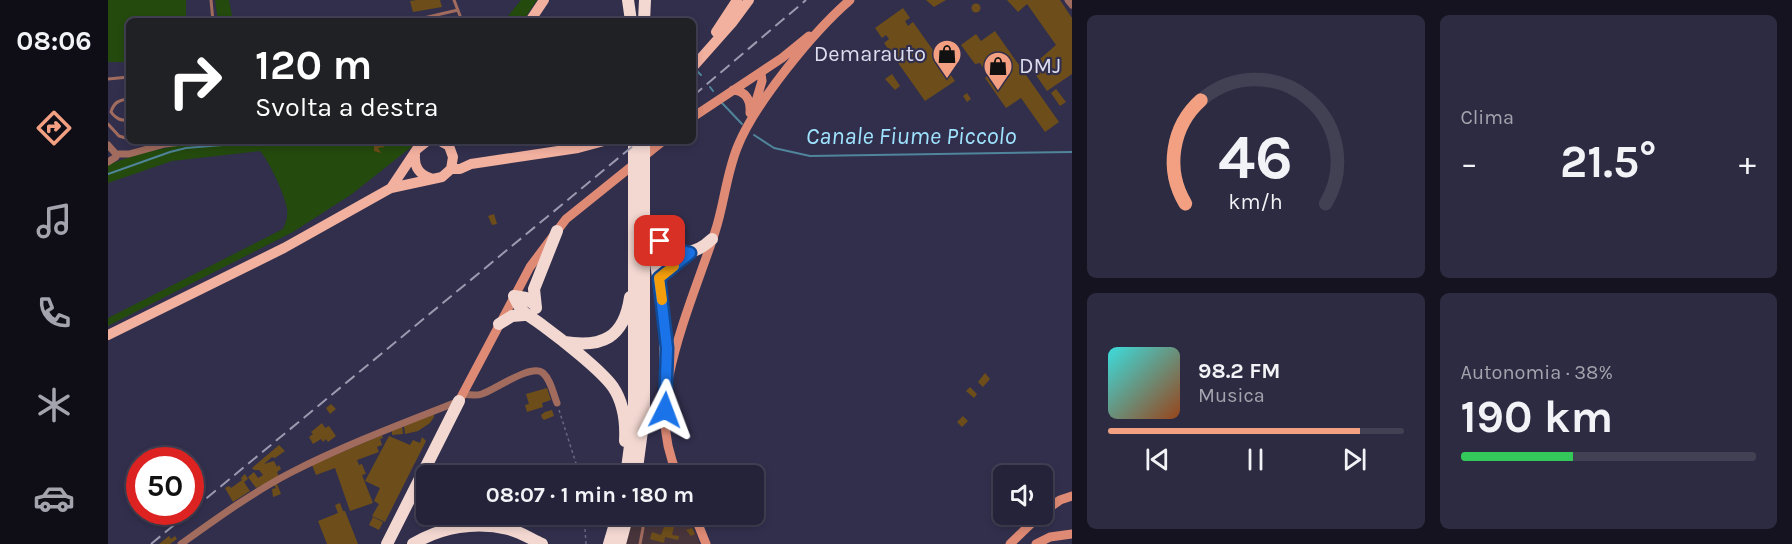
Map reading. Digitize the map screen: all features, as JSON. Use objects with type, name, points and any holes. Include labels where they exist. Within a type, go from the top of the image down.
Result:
[{"type":"highway","points":[[628,0],[632,18]]},
{"type":"highway","points":[[633,18],[634,0]]},
{"type":"highway","points":[[644,18],[645,0]]},
{"type":"highway","points":[[634,144],[640,208],[645,351],[644,416],[637,465]]},
{"type":"highway","points":[[563,342],[581,345],[597,343],[612,336],[622,325],[628,309],[635,261],[645,144]]},
{"type":"highway","points":[[640,208],[660,241],[671,249],[690,253],[700,249],[712,239]]},
{"type":"highway","points":[[652,230],[667,348],[666,394]]},
{"type":"highway","points":[[540,324],[534,289],[557,231]]},
{"type":"highway","points":[[627,465],[634,415],[635,261]]},
{"type":"highway","points":[[514,296],[526,298],[535,305]]},
{"type":"highway","points":[[514,296],[524,315],[563,342],[613,386],[619,400],[624,429],[626,465]]},
{"type":"highway","points":[[499,324],[512,316],[524,315]]},
{"type":"highway","points":[[387,544],[461,398]]},
{"type":"highway","points":[[609,544],[615,525]]},
{"type":"highway","points":[[620,544],[625,525]]},
{"type":"highway","points":[[413,544],[452,527],[475,526],[508,529],[542,544]]},
{"type":"main road","points":[[532,18],[544,0]]},
{"type":"main road","points":[[696,62],[737,0]]},
{"type":"main road","points":[[696,62],[749,0]]},
{"type":"main road","points":[[696,115],[782,58],[850,0]]},
{"type":"main road","points":[[675,465],[666,434],[666,394],[674,354],[712,239],[729,170],[748,126],[770,92],[829,20]]},
{"type":"main road","points":[[761,73],[771,76],[773,83],[770,92]]},
{"type":"main road","points":[[748,126],[762,81],[761,73]]},
{"type":"main road","points":[[733,90],[744,93],[750,102],[748,126]]},
{"type":"main road","points":[[391,188],[422,144]]},
{"type":"main road","points":[[108,335],[284,248],[391,188],[442,177],[451,169],[453,157],[446,144]]},
{"type":"main road","points":[[451,169],[593,144]]},
{"type":"main road","points":[[461,398],[530,267],[566,219],[659,144]]},
{"type":"main road","points":[[415,155],[416,167],[424,176],[430,178]]},
{"type":"main road","points":[[1053,505],[1072,496]]},
{"type":"main road","points":[[698,525],[705,544]]},
{"type":"main road","points":[[1010,544],[1030,525]]},
{"type":"main road","points":[[1036,544],[1050,537],[1072,534]]},
{"type":"street","points":[[1068,0],[1072,5]]},
{"type":"street","points":[[108,145],[116,154],[129,154],[165,144]]},
{"type":"street","points":[[108,162],[116,157],[116,154]]},
{"type":"street","points":[[180,544],[220,516],[290,473],[342,448],[461,398],[483,394],[526,372],[538,370],[542,372],[550,384],[557,403]]},
{"type":"lane","points":[[211,0],[213,18]]},
{"type":"lane","points":[[454,0],[461,18]]},
{"type":"lane","points":[[424,18],[458,10]]},
{"type":"lane","points":[[108,78],[126,78]]},
{"type":"lane","points":[[126,99],[114,105],[111,112],[115,117],[126,120]]},
{"type":"lane","points":[[108,124],[119,136],[126,138]]},
{"type":"lane","points":[[659,278],[690,253]]},
{"type":"lane","points":[[643,462],[648,416],[645,351]]},
{"type":"lane","points":[[640,544],[643,525]]},
{"type":"path","points":[[557,403],[577,465]]},
{"type":"path","points":[[586,525],[586,544]]},
{"type":"shaded area","points":[[631,525],[692,525],[700,544],[625,544]]},
{"type":"green space","points":[[108,0],[186,0],[186,18],[126,18],[126,62],[108,62]]},
{"type":"green space","points":[[215,0],[229,0],[232,18],[218,18]]},
{"type":"green space","points":[[521,0],[537,0],[525,18],[506,18]]},
{"type":"green space","points":[[188,144],[415,144],[352,194],[293,232],[108,326],[108,318],[283,229],[286,222],[286,203],[272,170],[260,151],[172,161],[108,183],[108,165],[161,149]]},
{"type":"building","points":[[440,0],[442,7],[413,12],[410,1]]},
{"type":"building","points":[[926,0],[946,0],[934,7]]},
{"type":"building","points":[[1007,0],[1060,0],[1072,18],[1072,74],[1047,91],[1031,68],[1056,45],[1027,4],[1018,12]]},
{"type":"building","points":[[976,3],[981,8],[976,13],[971,8]]},
{"type":"building","points":[[903,8],[910,18],[905,21],[908,26],[913,22],[955,81],[925,101],[884,43],[889,39],[886,35],[882,38],[875,28]]},
{"type":"building","points":[[995,31],[1059,122],[1045,132],[1021,98],[1006,108],[985,78],[988,75],[980,63],[975,64],[961,45],[976,34],[981,41]]},
{"type":"building","points":[[866,49],[875,59],[870,64],[861,54]]},
{"type":"building","points":[[892,74],[900,86],[895,90],[885,79]]},
{"type":"building","points":[[1056,89],[1066,102],[1060,106],[1051,93]]},
{"type":"building","points":[[967,93],[971,99],[967,102],[963,96]]},
{"type":"building","points":[[374,144],[384,144],[384,147],[378,148],[381,153],[374,151]]},
{"type":"building","points":[[494,214],[497,224],[492,225],[488,216]]},
{"type":"building","points":[[985,373],[990,379],[983,387],[978,382]]},
{"type":"building","points":[[970,387],[977,394],[974,398],[966,391]]},
{"type":"building","points":[[547,388],[551,400],[542,403],[543,407],[527,412],[525,405],[529,404],[526,394]]},
{"type":"building","points":[[331,404],[336,409],[330,414],[326,408]]},
{"type":"building","points":[[552,410],[554,416],[544,420],[542,418],[541,415]]},
{"type":"building","points":[[434,413],[430,423],[418,431],[405,434],[404,426]]},
{"type":"building","points":[[963,416],[968,421],[962,427],[957,422]]},
{"type":"building","points":[[322,423],[325,428],[329,426],[336,436],[328,442],[326,439],[323,442],[321,439],[313,444],[309,437],[313,434],[311,432]]},
{"type":"building","points":[[402,426],[403,434],[392,435],[392,431]]},
{"type":"building","points":[[382,435],[383,438],[380,439],[382,445],[377,447],[379,452],[357,460],[359,465],[362,464],[366,474],[362,475],[373,503],[350,511],[335,468],[316,475],[312,465]]},
{"type":"building","points":[[389,436],[410,445],[413,440],[420,443],[422,437],[426,441],[385,522],[372,516],[379,504],[374,501],[380,488],[365,481]]},
{"type":"building","points":[[279,445],[285,451],[264,464],[274,461],[277,467],[279,465],[281,469],[277,472],[279,477],[256,488],[248,477],[254,472],[258,478],[263,475],[259,470],[252,468]]},
{"type":"building","points":[[245,474],[248,479],[244,482],[250,491],[233,502],[225,488],[229,486],[231,488],[242,480]]},
{"type":"building","points":[[277,484],[281,494],[273,497],[272,489],[276,488],[274,485]]},
{"type":"building","points":[[340,503],[358,544],[327,544],[318,521],[338,513],[335,505]]},
{"type":"building","points":[[373,517],[383,522],[379,530],[369,525]]},
{"type":"building","points":[[665,525],[674,525],[672,535],[679,536],[678,540],[665,537],[664,543],[650,539],[652,532],[661,535]]},
{"type":"building","points":[[692,528],[695,534],[691,536],[686,530]]},
{"type":"building","points":[[169,536],[171,539],[175,536],[177,539],[170,544],[159,544]]},
{"type":"waterway","name":"Canale Fiume Piccolo","points":[[697,71],[701,75]]},
{"type":"waterway","name":"Canale Fiume Piccolo","points":[[710,87],[713,91]]},
{"type":"waterway","name":"Canale Fiume Piccolo","points":[[722,103],[742,124]]},
{"type":"waterway","name":"Canale Fiume Piccolo","points":[[754,135],[774,148],[810,156],[1072,152]]},
{"type":"waterway","name":"Canale Fiume Piccolo","points":[[108,174],[186,148],[235,144]]},
{"type":"railway","points":[[696,93],[806,0]]},
{"type":"railway","points":[[151,544],[635,144]]},
{"type":"slow traffic","points":[[662,300],[659,278],[674,266]]},
{"type":"place","name":"Demarauto","points":[[947,80]]},
{"type":"place","name":"DMJ","points":[[998,92]]},
{"type":"route","points":[[660,241],[671,249],[690,253],[659,278],[667,348],[665,410]]}]
